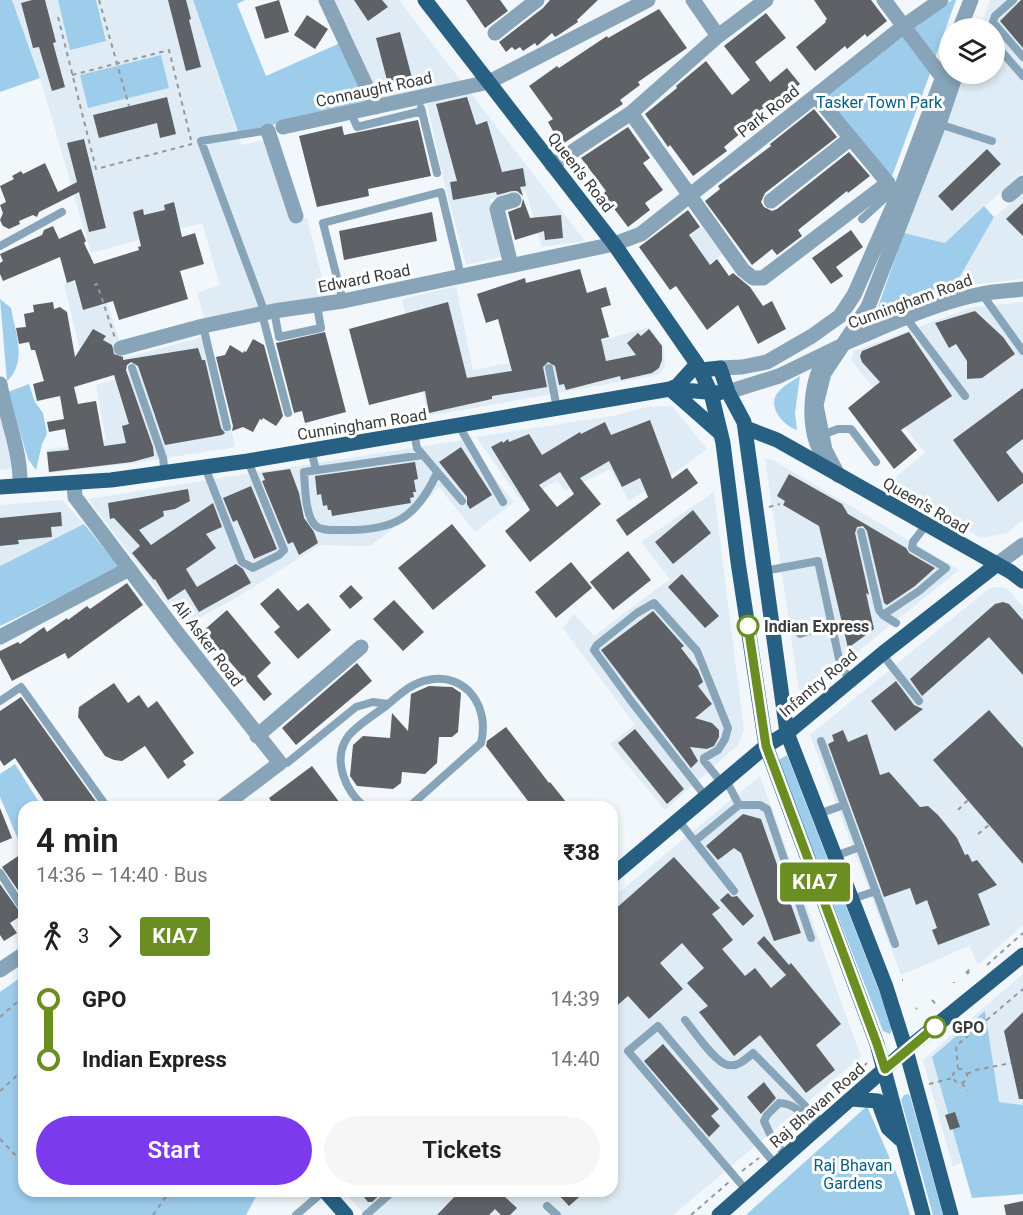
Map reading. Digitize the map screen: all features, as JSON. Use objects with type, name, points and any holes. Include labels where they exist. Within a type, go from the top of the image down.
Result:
[{"type":"main road","name":"Queen's Road","points":[[425,0],[614,244],[699,367],[711,393],[721,434],[766,746],[877,1044],[923,1215]]},
{"type":"main road","points":[[746,428],[721,434],[670,389],[677,386],[699,367],[720,368],[728,392],[746,428],[787,733],[886,987],[906,1050],[951,1215]]},
{"type":"main road","name":"Cunningham Road","points":[[0,487],[74,483],[248,461],[670,389],[711,393],[728,392]]},
{"type":"main road","name":"Queen's Road","points":[[746,428],[777,440],[1023,581]]},
{"type":"main road","name":"Infantry Road","points":[[618,871],[766,746],[787,733],[882,654],[996,565]]},
{"type":"main road","name":"Raj Bhavan Road","points":[[719,1215],[906,1050],[1023,955]]},
{"type":"main road","points":[[851,1099],[878,1101],[888,1128],[902,1142]]},
{"type":"main road","points":[[330,1197],[346,1215]]},
{"type":"street","points":[[326,0],[376,107]]},
{"type":"street","points":[[495,33],[537,0]]},
{"type":"street","name":"Connaught Road","points":[[283,127],[376,107],[420,105],[489,82],[648,0]]},
{"type":"street","points":[[693,0],[718,36]]},
{"type":"street","points":[[552,165],[631,113],[718,36],[766,0]]},
{"type":"street","points":[[884,0],[939,64]]},
{"type":"street","name":"Park Road","points":[[614,244],[641,234],[904,26],[941,0]]},
{"type":"street","points":[[970,18],[971,0]]},
{"type":"street","points":[[974,18],[981,0]]},
{"type":"street","points":[[720,368],[767,362],[812,336],[840,316],[854,295],[896,185],[945,84]]},
{"type":"street","points":[[832,472],[820,436],[816,405],[824,373],[868,307],[939,124],[947,84]]},
{"type":"street","points":[[816,96],[851,138],[896,185]]},
{"type":"street","points":[[631,113],[743,270],[753,278],[764,278],[896,185]]},
{"type":"street","points":[[268,131],[296,216]]},
{"type":"street","points":[[771,201],[851,138]]},
{"type":"street","points":[[1008,195],[1023,183]]},
{"type":"street","points":[[511,266],[497,209],[501,204],[514,200]]},
{"type":"street","name":"Edward Road","points":[[122,348],[203,326],[343,301],[614,244]]},
{"type":"street","name":"Cunningham Road","points":[[728,392],[779,376],[845,343],[907,319],[982,294],[1023,289]]},
{"type":"street","points":[[0,384],[21,474],[20,485]]},
{"type":"street","name":"Ali Asker Road","points":[[74,483],[75,497],[280,763]]},
{"type":"street","name":"Infantry Road","points":[[996,565],[1023,545]]},
{"type":"street","points":[[0,637],[129,569]]},
{"type":"street","points":[[257,735],[361,647]]},
{"type":"street","points":[[230,801],[280,763]]},
{"type":"street","points":[[0,970],[18,958]]},
{"type":"lane","points":[[1012,0],[995,16],[993,22],[1023,57]]},
{"type":"lane","points":[[1005,56],[1023,76]]},
{"type":"lane","points":[[351,113],[357,127],[420,105],[437,174]]},
{"type":"lane","points":[[939,124],[992,141]]},
{"type":"lane","name":"Connaught Road","points":[[196,142],[283,127]]},
{"type":"lane","points":[[196,142],[279,337],[321,328],[317,306]]},
{"type":"lane","points":[[862,219],[896,185]]},
{"type":"lane","points":[[343,301],[323,223],[441,192],[461,276]]},
{"type":"lane","points":[[0,246],[62,212]]},
{"type":"lane","points":[[982,294],[1023,351]]},
{"type":"lane","points":[[267,313],[288,413]]},
{"type":"lane","points":[[907,319],[965,396]]},
{"type":"lane","points":[[203,326],[227,427]]},
{"type":"lane","points":[[828,352],[816,369],[810,392],[809,409],[813,442],[832,472]]},
{"type":"lane","points":[[132,368],[163,458],[165,473]]},
{"type":"lane","points":[[549,368],[557,408]]},
{"type":"lane","points":[[459,426],[503,502]]},
{"type":"lane","points":[[820,436],[838,429],[851,429],[876,462]]},
{"type":"lane","points":[[414,433],[417,448],[462,501]]},
{"type":"lane","points":[[311,450],[316,470]]},
{"type":"lane","points":[[423,455],[304,472],[306,503],[314,523],[317,527],[324,529],[360,530],[393,525],[410,513],[429,491],[437,472]]},
{"type":"lane","points":[[205,467],[242,562],[253,567],[279,555],[284,550],[248,461]]},
{"type":"lane","points":[[883,615],[919,591],[946,568],[912,548],[913,542],[926,525]]},
{"type":"lane","points":[[861,532],[879,610],[896,623]]},
{"type":"lane","points":[[764,571],[818,561],[841,668],[851,680]]},
{"type":"lane","points":[[706,797],[594,650],[597,645],[637,613],[654,603],[697,651],[717,698],[728,728],[725,739],[718,750],[704,758],[704,761],[724,782],[739,805]]},
{"type":"lane","points":[[800,634],[830,624]]},
{"type":"lane","points":[[882,654],[919,700]]},
{"type":"lane","points":[[358,801],[351,793],[343,775],[341,756],[347,737],[418,682],[445,680],[468,691],[480,706],[484,734],[481,743],[416,801]]},
{"type":"lane","points":[[0,701],[21,687],[103,801]]},
{"type":"lane","points":[[280,763],[287,763],[356,707],[373,702],[388,704]]},
{"type":"lane","points":[[821,741],[895,944]]},
{"type":"lane","points":[[694,841],[739,805],[760,805],[767,809],[811,938]]},
{"type":"lane","points":[[818,814],[844,805]]},
{"type":"lane","points":[[678,820],[734,891]]},
{"type":"lane","points":[[835,856],[860,847]]},
{"type":"lane","points":[[0,873],[18,901]]},
{"type":"lane","points":[[852,899],[876,891]]},
{"type":"lane","points":[[685,1020],[718,1060],[728,1065],[740,1064],[753,1053],[820,1126]]},
{"type":"lane","points":[[747,1191],[628,1051],[658,1026],[765,1152],[781,1160]]},
{"type":"lane","points":[[781,1160],[776,1143],[765,1127],[764,1121],[767,1115],[779,1103],[788,1103],[808,1115]]},
{"type":"lane","points":[[296,1215],[317,1197]]},
{"type":"lane","points":[[366,1215],[386,1197]]},
{"type":"lane","points":[[548,1206],[556,1215]]},
{"type":"path","points":[[99,0],[129,106]]},
{"type":"path","points":[[58,17],[72,75],[96,169],[196,142],[169,50],[72,75]]},
{"type":"path","points":[[94,285],[97,284],[118,349],[122,348]]},
{"type":"path","points":[[321,425],[323,437]]},
{"type":"path","points":[[769,507],[780,504]]},
{"type":"path","points":[[958,810],[968,800]]},
{"type":"path","points":[[978,834],[989,825]]},
{"type":"path","points":[[958,1069],[956,1046],[1023,989]]},
{"type":"path","points":[[932,1000],[938,1007]]},
{"type":"path","points":[[0,1017],[18,1001]]},
{"type":"path","points":[[776,1143],[868,1062]]},
{"type":"path","points":[[967,1074],[1011,1063]]},
{"type":"path","points":[[953,1078],[954,1071],[958,1069],[964,1070],[967,1074]]},
{"type":"path","points":[[0,1091],[18,1074]]},
{"type":"path","points":[[962,1083],[967,1079],[967,1074]]},
{"type":"path","points":[[953,1078],[956,1082],[962,1083],[968,1091]]},
{"type":"path","points":[[926,1085],[953,1078]]},
{"type":"path","points":[[0,1139],[18,1158]]},
{"type":"path","points":[[691,1215],[765,1152]]},
{"type":"path","points":[[153,1215],[166,1197]]},
{"type":"shaded area","points":[[12,0],[193,0],[241,145],[265,140],[291,222],[307,218],[327,296],[206,323],[197,293],[220,285],[202,223],[91,253],[40,78]]},
{"type":"shaded area","points":[[331,0],[399,0],[461,81],[379,100]]},
{"type":"shaded area","points":[[990,0],[1023,0],[1023,172],[945,243],[904,233],[960,84],[1005,84],[1005,18],[984,18]]},
{"type":"shaded area","points":[[469,91],[585,241],[542,247],[526,191],[490,199],[503,256],[466,265],[444,182],[427,104]]},
{"type":"shaded area","points":[[1023,193],[1023,279],[954,287],[994,217]]},
{"type":"shaded area","points":[[702,227],[722,254],[682,285],[648,240],[660,231],[666,238],[687,238]]},
{"type":"shaded area","points":[[98,275],[125,358],[210,335],[235,447],[128,464],[49,473],[46,450],[106,440],[96,385],[132,374],[126,363],[80,350],[64,284]]},
{"type":"shaded area","points":[[456,286],[473,370],[557,354],[649,327],[664,347],[665,367],[658,375],[428,416],[402,299]]},
{"type":"shaded area","points":[[1023,302],[1023,520],[1007,533],[981,538],[889,486],[898,475],[925,453],[851,360],[854,351],[969,308]]},
{"type":"shaded area","points":[[0,392],[13,468],[0,470]]},
{"type":"shaded area","points":[[672,406],[707,449],[629,501],[610,469],[565,491],[557,480],[522,502],[476,437],[612,416],[647,407]]},
{"type":"shaded area","points":[[463,440],[514,502],[475,532],[439,487],[420,508],[370,546],[320,545],[239,596],[185,626],[88,499]]},
{"type":"shaded area","points":[[765,459],[771,459],[959,570],[800,698]]},
{"type":"shaded area","points":[[714,492],[744,730],[738,745],[665,810],[610,744],[635,725],[563,628],[574,614],[594,636],[670,579],[641,542]]},
{"type":"shaded area","points":[[62,500],[84,524],[0,566],[0,505]]},
{"type":"shaded area","points":[[995,587],[1009,590],[1023,607],[1023,925],[978,965],[969,946],[901,975],[810,735],[987,590]]},
{"type":"shaded area","points":[[760,776],[861,1057],[673,1215],[365,1215],[348,1197],[618,1197],[618,893]]},
{"type":"shaded area","points":[[1023,974],[1023,1128],[953,1167],[923,1060]]},
{"type":"green space","points":[[0,0],[12,0],[40,78],[0,92]]},
{"type":"green space","points":[[58,0],[96,0],[106,41],[70,50]]},
{"type":"green space","points":[[193,0],[245,0],[237,4],[266,76],[340,43],[368,105],[238,132]]},
{"type":"green space","points":[[952,0],[956,0],[949,18],[939,18],[939,47],[935,58],[913,29]]},
{"type":"green space","name":"Tasker Town Park","points":[[904,36],[931,71],[891,179],[824,96]]},
{"type":"green space","points":[[161,55],[169,88],[88,108],[80,75]]},
{"type":"green space","points":[[984,206],[994,217],[954,287],[877,310],[904,233],[945,243]]},
{"type":"green space","points":[[0,299],[11,308],[19,356],[17,365],[7,381]]},
{"type":"green space","points":[[800,376],[795,413],[797,430],[781,419],[774,401],[780,390]]},
{"type":"green space","points":[[29,384],[35,402],[43,413],[47,434],[42,444],[36,470],[28,459],[8,392]]},
{"type":"green space","points":[[84,524],[120,568],[0,626],[0,566]]},
{"type":"green space","points":[[787,755],[893,1027],[890,1034],[883,1031],[777,761]]},
{"type":"green space","points":[[15,764],[38,801],[18,801],[18,839],[0,797],[0,774]]},
{"type":"green space","points":[[18,979],[18,1197],[256,1197],[246,1215],[0,1215],[0,992]]},
{"type":"green space","points":[[985,1011],[999,1102],[1023,1105],[1023,1194],[972,1198],[932,1057]]},
{"type":"green space","points":[[908,1094],[943,1215],[933,1215],[901,1100],[904,1095]]},
{"type":"green space","name":"Raj Bhavan Gardens","points":[[867,1106],[900,1182],[910,1215],[746,1215]]},
{"type":"building","points":[[45,0],[56,42],[53,43],[65,87],[52,91],[39,47],[33,48],[21,3]]},
{"type":"building","points":[[168,0],[186,0],[201,67],[186,71]]},
{"type":"building","points":[[279,0],[289,32],[265,39],[255,7]]},
{"type":"building","points":[[354,0],[382,0],[388,7],[368,21]]},
{"type":"building","points":[[466,0],[500,0],[508,11],[485,28]]},
{"type":"building","points":[[550,0],[598,0],[577,20],[578,22],[557,36],[555,37],[552,33],[537,46],[535,43],[523,51],[520,47],[515,50],[512,47],[506,52],[499,42]]},
{"type":"building","points":[[814,0],[871,0],[887,21],[867,37],[865,34],[847,49],[845,46],[815,71],[796,47],[826,22],[827,19]]},
{"type":"building","points":[[1023,0],[1023,48],[1005,27],[1005,18],[1003,18]]},
{"type":"building","points":[[659,9],[687,48],[638,82],[640,85],[620,100],[623,104],[561,145],[548,122],[553,119],[529,86],[607,36],[608,38]]},
{"type":"building","points":[[766,13],[786,38],[755,62],[770,82],[787,68],[800,84],[724,147],[727,151],[693,176],[670,145],[668,147],[645,114],[706,61],[732,95],[750,80],[724,46]]},
{"type":"building","points":[[307,15],[328,29],[315,49],[294,35]]},
{"type":"building","points":[[400,32],[412,78],[388,84],[376,38]]},
{"type":"building","points":[[167,97],[176,134],[160,138],[157,123],[99,138],[93,115]]},
{"type":"building","points":[[467,97],[476,125],[487,121],[502,172],[523,168],[526,186],[520,187],[523,196],[517,191],[512,191],[453,200],[450,182],[457,181],[436,104]]},
{"type":"building","points":[[814,109],[837,137],[765,193],[761,202],[764,207],[772,211],[777,209],[849,152],[870,176],[848,193],[847,191],[798,230],[802,236],[777,255],[772,249],[752,265],[705,201],[720,189],[718,186],[771,146],[770,144]]},
{"type":"building","points":[[418,120],[431,176],[368,189],[369,196],[317,207],[299,136],[342,126],[344,135]]},
{"type":"building","points":[[628,127],[650,158],[643,163],[663,190],[645,203],[650,210],[628,227],[603,194],[606,191],[581,158]]},
{"type":"building","points":[[84,139],[106,228],[89,232],[79,192],[39,212],[37,217],[33,215],[19,221],[20,224],[9,229],[3,226],[0,220],[3,213],[0,205],[6,202],[0,186],[14,179],[12,176],[21,171],[23,174],[45,163],[58,192],[77,182],[67,143]]},
{"type":"building","points":[[987,149],[1001,164],[952,211],[938,196]]},
{"type":"building","points":[[523,199],[530,218],[561,215],[563,238],[545,240],[544,231],[515,240],[508,212],[521,207]]},
{"type":"building","points":[[174,202],[182,237],[195,233],[204,264],[180,271],[188,299],[119,320],[113,301],[83,310],[75,280],[67,283],[60,257],[3,281],[0,274],[0,263],[3,261],[0,254],[42,235],[44,230],[53,226],[59,239],[81,229],[86,241],[84,243],[94,264],[139,250],[138,247],[141,246],[133,212],[143,209],[144,215],[165,210],[164,205]]},
{"type":"building","points":[[1023,203],[1023,236],[1006,219]]},
{"type":"building","points":[[688,210],[700,227],[689,235],[710,265],[717,259],[729,276],[733,273],[750,287],[763,306],[772,301],[786,329],[758,344],[738,305],[707,330],[676,286],[670,290],[639,247]]},
{"type":"building","points":[[432,212],[437,241],[344,260],[339,231]]},
{"type":"building","points":[[851,230],[863,247],[836,267],[843,276],[831,284],[812,258]]},
{"type":"building","points":[[580,269],[587,293],[606,287],[611,305],[601,308],[609,337],[601,339],[606,361],[636,355],[627,343],[638,333],[641,336],[649,329],[662,346],[662,360],[659,368],[652,373],[621,380],[620,376],[566,390],[564,384],[559,385],[555,366],[548,362],[543,367],[547,387],[492,396],[492,399],[429,413],[425,391],[369,405],[349,329],[448,302],[467,378],[512,371],[498,319],[486,323],[477,294],[525,278],[526,283]]},
{"type":"building","points":[[53,302],[54,309],[60,307],[67,312],[75,357],[93,329],[106,336],[103,340],[112,345],[114,354],[123,357],[123,360],[198,348],[202,360],[205,360],[221,428],[225,433],[165,445],[138,366],[131,362],[127,365],[126,370],[153,447],[154,456],[132,462],[49,472],[47,452],[69,450],[65,429],[49,432],[47,422],[64,419],[60,396],[37,401],[33,384],[44,381],[35,350],[31,350],[29,342],[19,344],[16,328],[26,327],[24,314],[34,312],[33,305]],"holes":[[[114,375],[129,424],[122,426],[126,443],[104,446],[96,401],[78,404],[74,387]]]},
{"type":"building","points":[[975,311],[1003,337],[1015,354],[982,378],[967,379],[967,361],[956,344],[949,348],[935,323]]},
{"type":"building","points":[[325,332],[346,412],[305,423],[302,411],[294,413],[276,343]]},
{"type":"building","points":[[909,332],[952,396],[901,430],[917,450],[894,469],[848,408],[880,382],[862,362],[860,356],[862,351]]},
{"type":"building","points":[[253,339],[264,345],[283,416],[276,426],[263,418],[260,419],[253,432],[243,427],[232,431],[233,426],[216,357],[225,355],[230,345],[243,353],[246,352]]},
{"type":"building","points":[[1023,388],[1023,439],[1006,452],[1023,474],[1023,483],[998,502],[953,440]]},
{"type":"building","points":[[650,420],[672,479],[687,468],[698,483],[627,536],[616,520],[648,497],[640,478],[622,487],[609,461],[580,478],[601,504],[530,562],[505,531],[530,510],[491,447],[502,441],[503,443],[508,439],[509,442],[529,434],[542,455],[580,432],[581,434],[605,422],[611,435]],"holes":[[[560,472],[574,494],[557,507],[539,485]]]},
{"type":"building","points":[[461,447],[492,495],[470,509],[467,497],[439,462]]},
{"type":"building","points":[[415,462],[418,479],[414,480],[416,492],[413,492],[414,497],[410,498],[411,503],[332,516],[327,505],[323,506],[321,494],[317,495],[315,476]]},
{"type":"building","points":[[290,469],[299,493],[304,518],[314,532],[318,543],[299,555],[293,542],[288,544],[262,481],[265,480],[262,473]]},
{"type":"building","name":"Indian Express","points":[[789,474],[842,504],[848,514],[935,568],[915,586],[887,605],[884,603],[867,531],[863,526],[857,527],[855,533],[874,629],[848,648],[819,526],[783,505],[785,501],[777,496]]},
{"type":"building","points":[[251,486],[277,549],[254,559],[237,520],[233,522],[223,498]]},
{"type":"building","points":[[188,489],[190,501],[175,509],[163,511],[164,516],[139,530],[151,545],[213,503],[222,527],[206,534],[216,548],[186,569],[197,587],[236,564],[243,569],[251,583],[199,612],[185,589],[168,600],[155,579],[132,553],[140,546],[114,518],[110,519],[108,503]]},
{"type":"building","points":[[693,510],[711,533],[673,564],[655,542]]},
{"type":"building","points":[[61,512],[62,526],[51,527],[52,537],[18,540],[19,544],[0,546],[0,518]]},
{"type":"building","points":[[452,524],[486,566],[433,610],[398,568]]},
{"type":"building","points":[[628,551],[651,580],[613,610],[590,582]]},
{"type":"building","points":[[571,562],[592,588],[556,618],[535,592]]},
{"type":"building","points":[[682,574],[719,616],[705,628],[668,587]]},
{"type":"building","points":[[127,583],[143,605],[68,659],[65,653],[12,681],[0,658],[0,651],[18,642],[20,644],[44,627],[47,632],[87,606],[90,609]]},
{"type":"building","points":[[351,585],[363,598],[350,609],[339,596]]},
{"type":"building","points":[[278,588],[298,611],[308,603],[331,630],[298,659],[274,632],[280,627],[260,604]]},
{"type":"building","points":[[394,600],[424,632],[403,651],[373,619]]},
{"type":"building","points":[[1003,602],[1009,604],[1023,620],[1023,675],[989,637],[922,696],[910,679],[995,604]]},
{"type":"building","points":[[227,610],[271,663],[257,676],[272,694],[264,701],[203,631]]},
{"type":"building","points":[[653,611],[684,646],[681,648],[698,670],[703,682],[698,686],[712,704],[695,718],[712,723],[719,730],[719,737],[714,746],[707,749],[690,747],[698,761],[691,768],[601,650]]},
{"type":"building","points":[[357,663],[372,681],[296,745],[282,728]]},
{"type":"building","points":[[896,681],[914,705],[923,709],[895,731],[871,701]]},
{"type":"building","points":[[114,683],[128,703],[139,695],[148,708],[157,701],[194,753],[183,761],[186,765],[168,779],[145,746],[122,761],[105,756],[78,717],[79,707]]},
{"type":"building","points":[[429,686],[452,687],[461,693],[458,732],[452,737],[439,737],[437,763],[425,774],[402,772],[401,783],[393,789],[357,786],[350,776],[353,745],[363,736],[390,738],[392,713],[408,731],[411,694]]},
{"type":"building","points":[[21,697],[96,801],[44,801],[15,758],[4,766],[0,760],[0,711]]},
{"type":"building","points":[[989,710],[1023,748],[1023,864],[933,760]]},
{"type":"building","points":[[506,727],[565,801],[528,801],[486,746],[487,741]]},
{"type":"building","points":[[635,729],[684,789],[667,804],[618,743]]},
{"type":"building","points":[[843,730],[848,742],[867,734],[880,775],[889,772],[920,807],[928,806],[938,815],[957,838],[965,855],[968,854],[972,862],[977,860],[997,885],[978,894],[990,925],[938,945],[932,930],[937,928],[927,900],[916,905],[910,888],[884,897],[828,744],[834,741],[832,735]]},
{"type":"building","points":[[312,766],[338,801],[271,801],[269,798]]},
{"type":"building","points":[[0,808],[12,838],[0,843]]},
{"type":"building","points":[[743,814],[761,819],[801,933],[774,941],[741,853],[734,848],[718,860],[706,846]]},
{"type":"building","points":[[18,856],[18,890],[2,867]]},
{"type":"building","points":[[674,857],[720,908],[712,914],[733,940],[722,949],[745,976],[755,968],[771,988],[786,975],[757,943],[764,936],[789,965],[791,963],[841,1024],[816,1045],[835,1070],[806,1093],[760,1035],[734,1056],[699,1012],[708,1006],[687,983],[704,968],[682,943],[660,963],[683,989],[649,1019],[628,996],[618,1005],[618,907]]},
{"type":"building","points":[[0,884],[18,909],[18,918],[10,923],[17,933],[4,941],[0,935]]},
{"type":"building","points":[[728,893],[732,897],[737,896],[754,916],[743,926],[720,900]]},
{"type":"building","points":[[1023,1012],[1023,1099],[1019,1099],[1004,1031]]},
{"type":"building","points":[[663,1044],[719,1109],[711,1116],[720,1126],[709,1137],[644,1061]]},
{"type":"building","points":[[764,1082],[776,1098],[761,1114],[747,1097]]},
{"type":"building","points":[[955,1112],[960,1127],[950,1130],[945,1115]]},
{"type":"building","points":[[364,1197],[377,1197],[372,1202],[368,1202]]},
{"type":"building","points":[[454,1197],[505,1197],[517,1208],[510,1215],[501,1215],[495,1209],[489,1215],[437,1215]]},
{"type":"building","points":[[561,1197],[579,1197],[569,1206]]},
{"type":"building","points":[[1023,1201],[1023,1215],[1006,1215],[1004,1205]]},
{"type":"bus line","name":"KIA7","points":[[748,626],[766,746],[885,1069],[935,1027]]},
{"type":"place","name":"Indian Express","points":[[748,626]]},
{"type":"place","name":"GPO","points":[[935,1027]]}]
